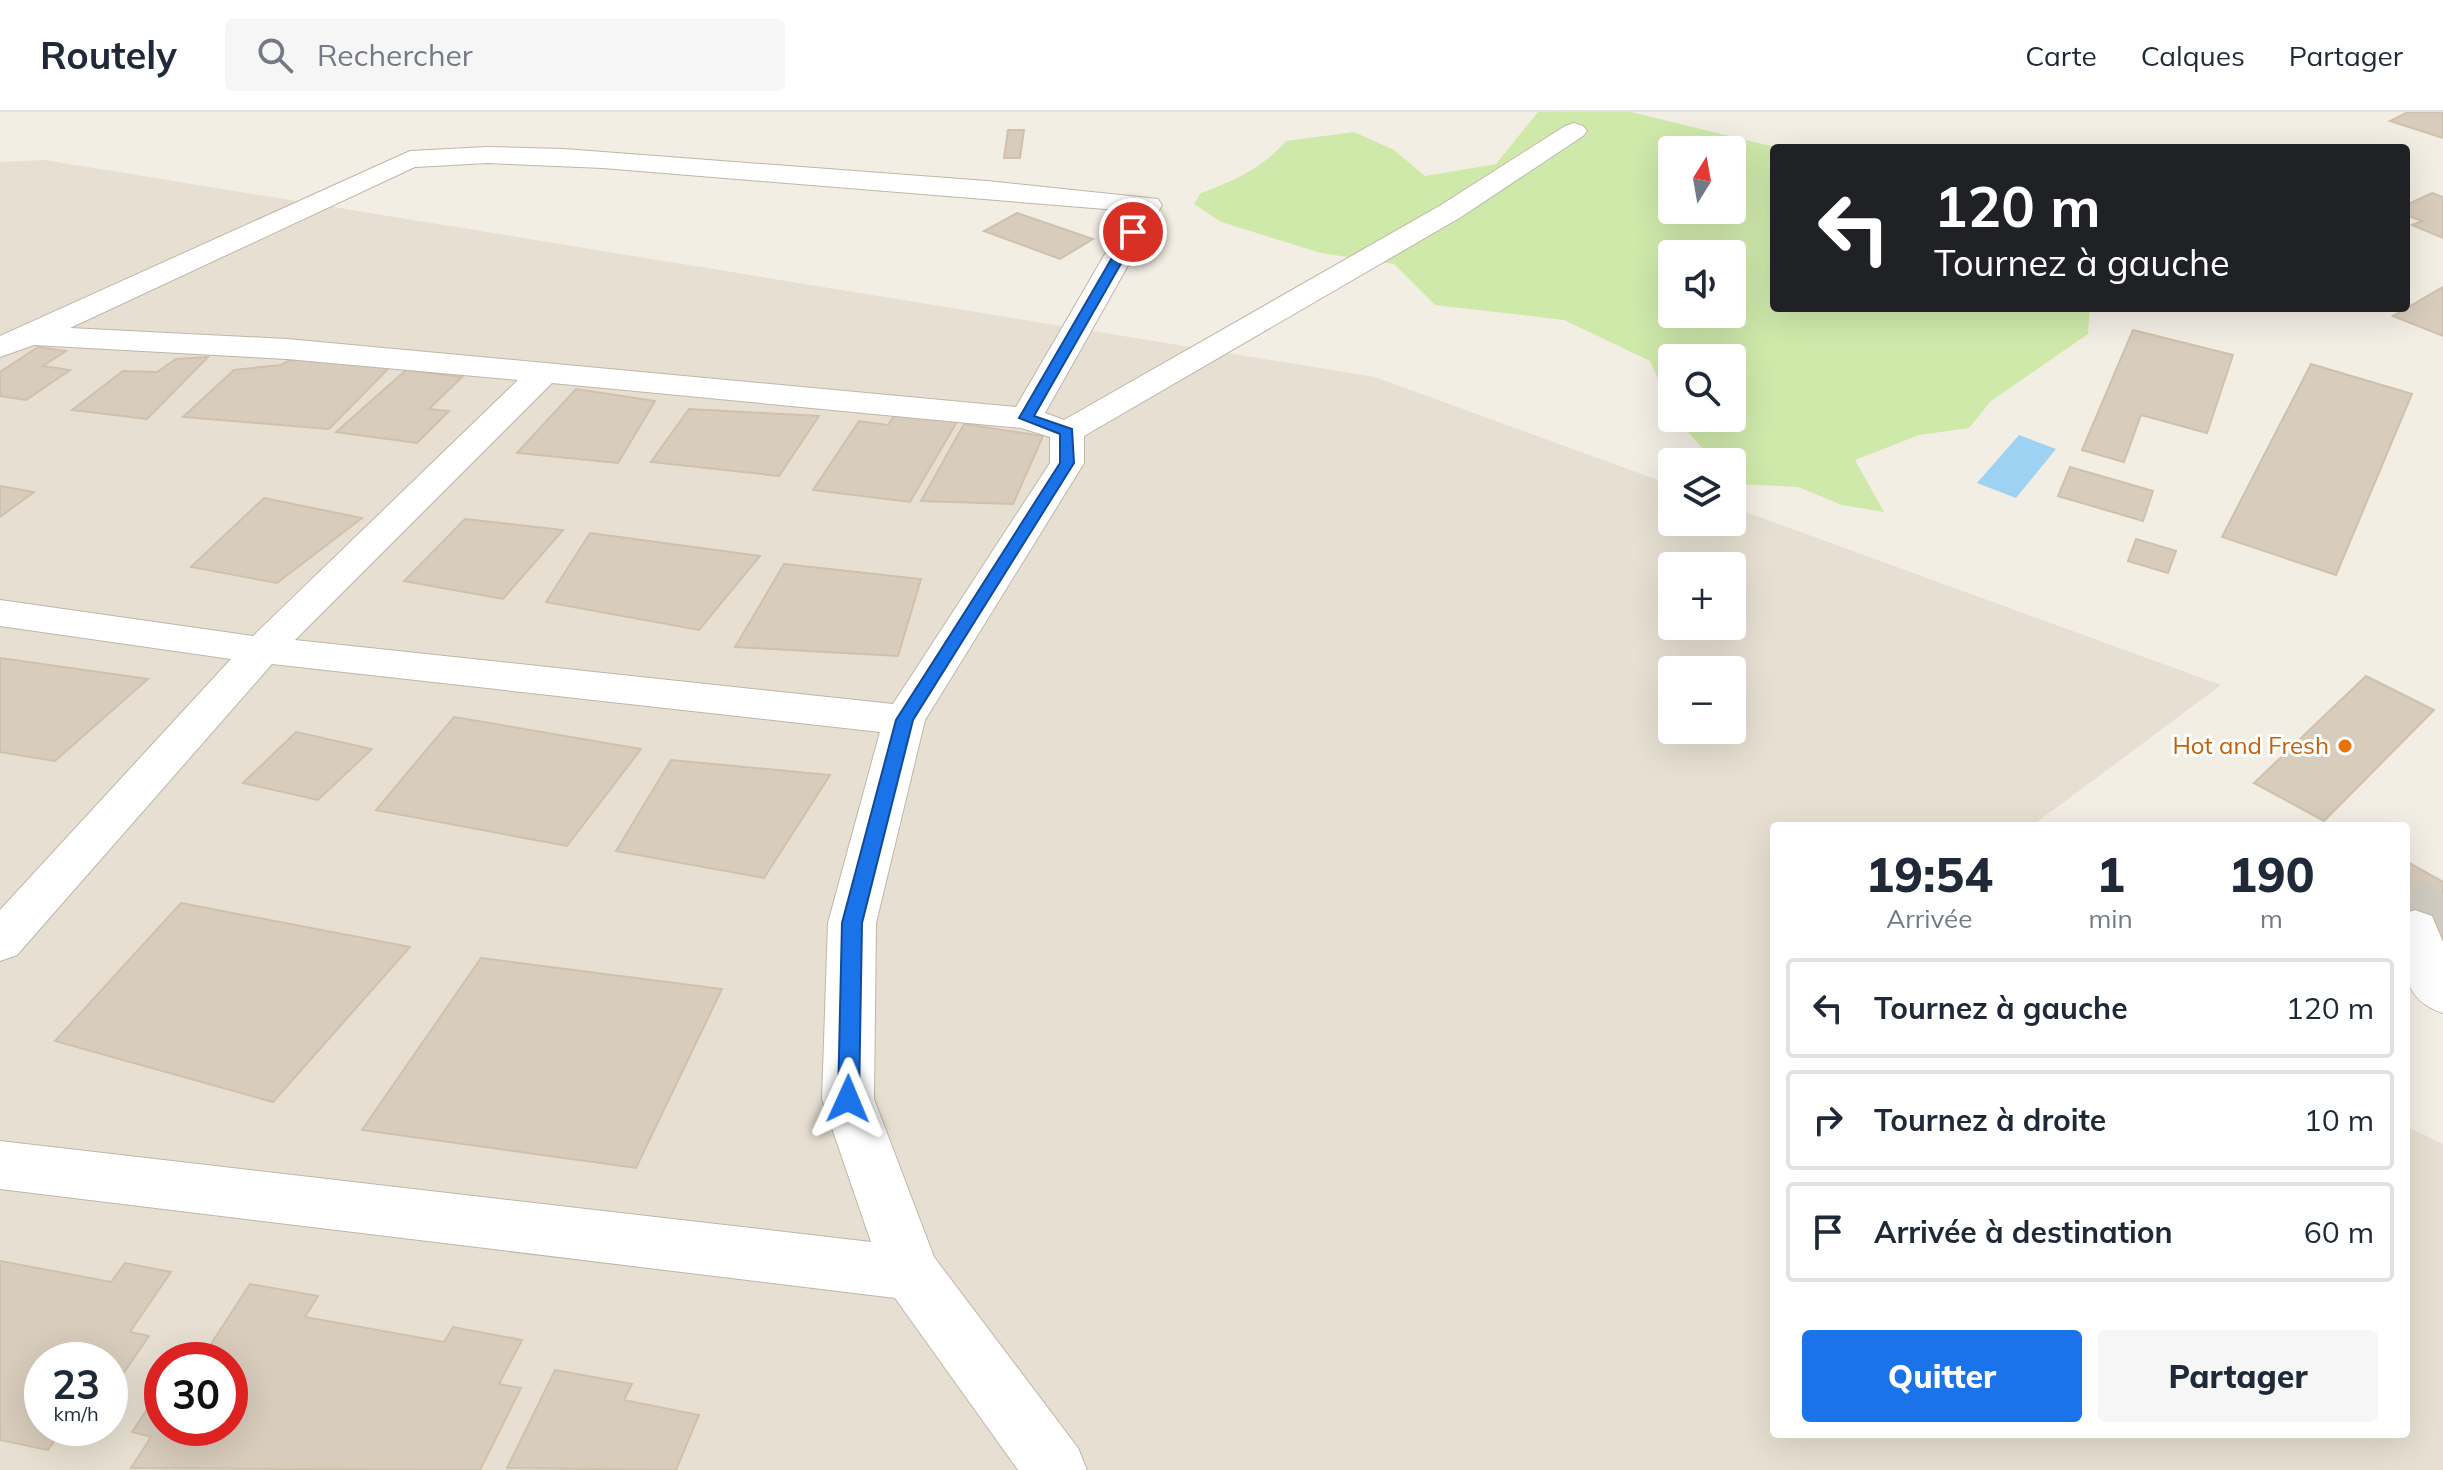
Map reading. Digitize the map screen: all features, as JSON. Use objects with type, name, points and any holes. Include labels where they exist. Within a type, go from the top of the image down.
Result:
[{"type":"street","points":[[15,341],[287,349],[1026,418],[1067,432],[1451,211],[1574,131]]},
{"type":"street","points":[[15,341],[410,159],[454,154],[557,157],[1050,194],[1148,205],[1026,418]]},
{"type":"street","points":[[0,942],[262,650],[542,375]]},
{"type":"street","points":[[1056,1470],[911,1273],[848,1099],[852,923],[904,720],[1067,463],[1067,432]]},
{"type":"street","points":[[0,613],[262,650],[904,720]]},
{"type":"street","points":[[2415,929],[2431,982],[2443,993]]},
{"type":"street","points":[[0,1165],[911,1273]]},
{"type":"shaded area","points":[[45,160],[1375,377],[1658,480],[1658,536],[1746,536],[1746,512],[2221,685],[2037,822],[1770,822],[1770,1438],[2410,1438],[2410,1128],[2443,1144],[2443,1470],[0,1470],[0,162]]},
{"type":"green space","points":[[1538,112],[1631,112],[1730,136],[1658,136],[1658,224],[1746,224],[1746,140],[1770,146],[1770,312],[2090,312],[2088,334],[1991,401],[1969,428],[1919,435],[1855,460],[1884,512],[1842,505],[1798,487],[1746,484],[1746,448],[1702,448],[1688,432],[1746,432],[1746,344],[1658,344],[1658,379],[1650,361],[1564,320],[1435,305],[1394,264],[1321,253],[1221,222],[1194,204],[1201,193],[1247,173],[1286,141],[1354,132],[1394,150],[1425,176],[1496,164]]},
{"type":"water","points":[[2019,435],[2056,449],[2016,498],[1977,483]]},
{"type":"building","points":[[2408,112],[2443,112],[2443,138],[2390,121]]},
{"type":"building","points":[[1008,130],[1024,130],[1020,158],[1004,158]]},
{"type":"building","points":[[2432,193],[2443,197],[2443,238],[2412,225],[2422,221],[2410,216],[2410,203]]},
{"type":"building","points":[[1017,213],[1093,239],[1060,259],[984,231]]},
{"type":"building","points":[[2443,287],[2443,336],[2393,316],[2410,312],[2410,306]]},
{"type":"building","points":[[2133,330],[2233,355],[2207,433],[2141,415],[2124,462],[2082,450]]},
{"type":"building","points":[[38,347],[66,351],[43,366],[70,370],[26,400],[0,396],[0,372]]},
{"type":"building","points":[[308,351],[392,365],[329,429],[183,417],[234,370],[281,365]]},
{"type":"building","points":[[208,357],[147,419],[72,410],[123,371],[157,372],[176,359]]},
{"type":"building","points":[[2311,364],[2412,394],[2336,575],[2222,537]]},
{"type":"building","points":[[406,370],[462,377],[429,409],[449,411],[417,443],[336,432]]},
{"type":"building","points":[[576,389],[655,401],[618,463],[517,453]]},
{"type":"building","points":[[899,408],[961,415],[910,502],[813,490],[859,421],[888,425]]},
{"type":"building","points":[[689,409],[819,416],[779,476],[651,462]]},
{"type":"building","points":[[964,424],[1043,436],[1013,504],[921,501]]},
{"type":"building","points":[[2070,467],[2153,491],[2143,521],[2058,496]]},
{"type":"building","points":[[0,486],[34,492],[0,517]]},
{"type":"building","points":[[264,498],[362,518],[277,583],[191,567]]},
{"type":"building","points":[[465,519],[563,530],[503,599],[404,581]]},
{"type":"building","points":[[590,533],[760,556],[699,630],[546,602]]},
{"type":"building","points":[[2136,539],[2176,551],[2168,573],[2128,561]]},
{"type":"building","points":[[784,564],[921,579],[898,656],[735,647]]},
{"type":"building","points":[[0,658],[148,679],[55,761],[0,752]]},
{"type":"building","name":"Hot and Fresh","points":[[2366,676],[2434,710],[2324,821],[2254,783]]},
{"type":"building","points":[[454,717],[641,749],[567,846],[376,810]]},
{"type":"building","points":[[296,732],[372,749],[318,800],[243,783]]},
{"type":"building","points":[[671,760],[830,775],[764,878],[616,851]]},
{"type":"building","points":[[2410,863],[2443,882],[2443,945],[2410,926]]},
{"type":"building","points":[[181,903],[410,947],[273,1102],[55,1041]]},
{"type":"building","points":[[481,958],[722,989],[636,1168],[362,1130]]},
{"type":"building","points":[[0,1261],[111,1282],[125,1263],[171,1272],[130,1332],[149,1336],[128,1367],[128,1342],[24,1342],[24,1445],[0,1440]]},
{"type":"building","points":[[250,1284],[318,1296],[305,1317],[444,1342],[453,1327],[522,1340],[499,1384],[521,1388],[480,1470],[131,1468],[145,1446],[248,1446],[248,1342],[212,1342]]},
{"type":"building","points":[[555,1370],[632,1384],[624,1400],[699,1415],[676,1470],[507,1468]]},
{"type":"building","points":[[144,1414],[144,1435],[132,1432]]},
{"type":"building","points":[[29,1446],[51,1446],[48,1450]]},
{"type":"tunnel","points":[[2415,929],[2443,887]]},
{"type":"place","name":"Hot and Fresh","points":[[2345,746]]},
{"type":"route","points":[[848,1099],[852,923],[904,720],[1067,463],[1067,432],[1026,418],[1133,232]]}]
